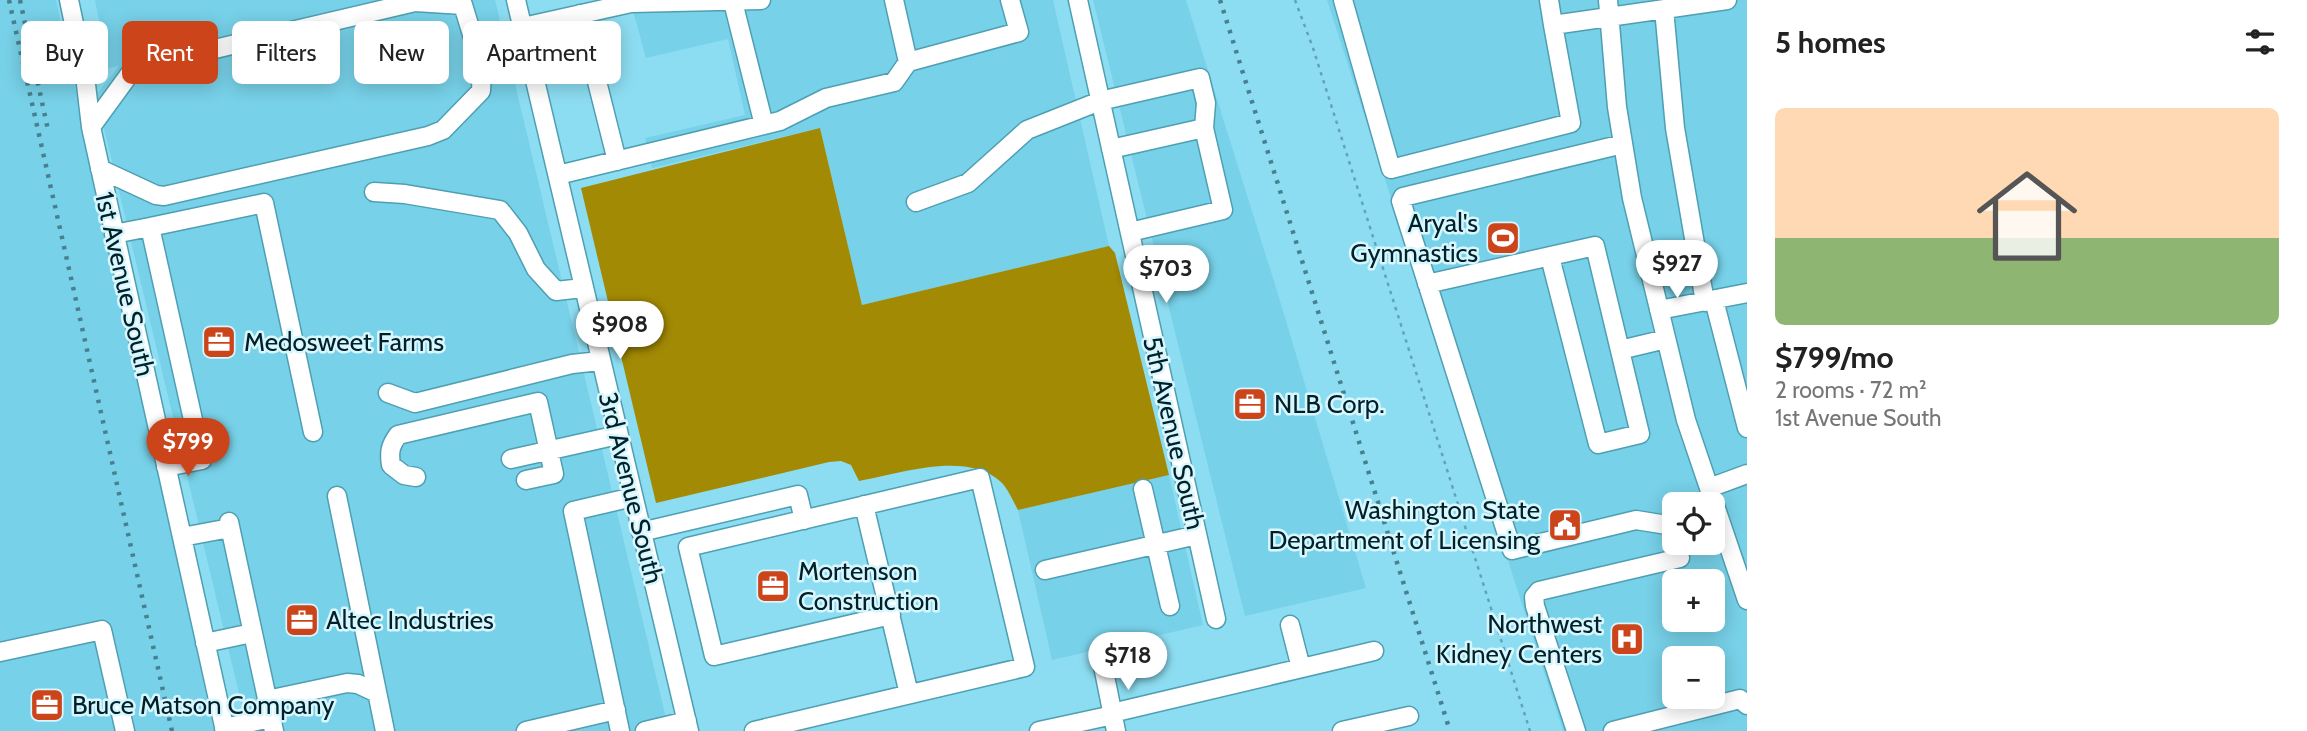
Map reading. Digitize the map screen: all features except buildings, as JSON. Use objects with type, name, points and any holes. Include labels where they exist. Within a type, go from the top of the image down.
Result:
[{"type":"street","name":"1st Avenue South","points":[[69,0],[86,76],[90,127],[224,730]]},
{"type":"street","name":"3rd Avenue South","points":[[516,0],[521,21]]},
{"type":"street","points":[[549,21],[631,3],[761,0]]},
{"type":"street","points":[[894,0],[908,62]]},
{"type":"street","points":[[558,175],[780,121],[826,98],[894,82],[908,62],[1019,32],[1010,0]]},
{"type":"street","name":"5th Avenue South","points":[[1078,0],[1216,619]]},
{"type":"street","points":[[1343,0],[1391,169],[1571,123],[1549,0]]},
{"type":"street","points":[[1553,25],[1609,8],[1664,9],[1727,0]]},
{"type":"street","points":[[90,127],[134,68],[415,2],[463,5],[468,21]]},
{"type":"street","points":[[733,2],[764,125]]},
{"type":"street","points":[[1609,8],[1617,107],[1632,198],[1686,420],[1710,492]]},
{"type":"street","points":[[1664,9],[1675,128],[1709,301],[1747,428]]},
{"type":"street","points":[[580,14],[617,161]]},
{"type":"street","points":[[916,202],[968,183],[1027,130],[1100,101],[1200,78],[1206,103],[1204,128],[1223,210],[1130,232]]},
{"type":"street","points":[[100,169],[156,195],[164,196],[428,136],[443,130],[481,91],[481,84]]},
{"type":"street","name":"3rd Avenue South","points":[[537,84],[688,726]]},
{"type":"street","points":[[1111,149],[1204,128]]},
{"type":"street","points":[[1623,144],[1403,197],[1401,201],[1512,550],[1636,520],[1662,525]]},
{"type":"street","points":[[374,192],[405,194],[500,210],[518,233],[536,269],[556,291],[583,288]]},
{"type":"street","points":[[114,234],[264,203],[313,432]]},
{"type":"street","points":[[150,227],[202,460],[166,467]]},
{"type":"street","points":[[1427,284],[1595,246],[1640,434],[1598,444],[1550,257]]},
{"type":"street","points":[[1660,310],[1747,293]]},
{"type":"street","points":[[1620,350],[1666,339]]},
{"type":"street","points":[[388,393],[415,403],[572,364],[600,361]]},
{"type":"street","points":[[416,477],[404,475],[391,466],[391,444],[398,435],[538,402],[554,474],[526,480]]},
{"type":"street","points":[[511,459],[618,435]]},
{"type":"street","points":[[1709,488],[1747,474]]},
{"type":"street","points":[[688,547],[981,478],[1025,667],[754,731]]},
{"type":"street","points":[[1143,489],[1170,606]]},
{"type":"street","points":[[642,532],[798,495],[804,520]]},
{"type":"street","points":[[337,496],[385,731]]},
{"type":"street","points":[[620,731],[573,510],[633,497]]},
{"type":"street","points":[[864,505],[909,694]]},
{"type":"street","points":[[682,522],[714,656],[891,615]]},
{"type":"street","points":[[181,537],[229,525],[272,725],[224,730]]},
{"type":"street","points":[[1045,570],[1197,535]]},
{"type":"street","points":[[1725,540],[1747,600]]},
{"type":"street","points":[[1576,731],[1534,597],[1539,591],[1680,558],[1679,555]]},
{"type":"street","points":[[1290,625],[1301,668]]},
{"type":"street","points":[[0,652],[102,630],[125,731]]},
{"type":"street","points":[[205,643],[253,633]]},
{"type":"street","points":[[1039,731],[1114,720],[1301,668],[1374,651]]},
{"type":"street","points":[[1102,661],[1114,720]]},
{"type":"street","points":[[267,700],[347,683],[358,684],[377,693]]},
{"type":"street","points":[[1613,731],[1740,699],[1747,705]]},
{"type":"street","points":[[526,731],[616,710]]},
{"type":"street","points":[[1342,731],[1409,716]]},
{"type":"street","points":[[645,731],[688,726]]},
{"type":"path","points":[[1295,0],[1313,48],[1530,731]]},
{"type":"shaded area","points":[[0,0],[56,0],[61,21],[21,21],[21,84],[74,84],[214,731],[0,731]]},
{"type":"shaded area","points":[[95,0],[495,0],[500,21],[463,21],[463,84],[515,84],[669,731],[248,731],[96,95],[105,84],[108,84],[108,80],[119,66],[108,68],[108,21],[99,21]]},
{"type":"shaded area","points":[[630,0],[1053,0],[1109,246],[862,305],[820,128],[652,168],[645,138],[745,115],[728,39],[646,58]]},
{"type":"shaded area","points":[[1093,0],[1186,0],[1366,588],[1245,616]]},
{"type":"shaded area","points":[[1327,0],[1747,0],[1747,731],[1563,731]]},
{"type":"shaded area","points":[[820,128],[862,305],[1109,246],[1115,253],[1169,475],[1018,510],[1001,482],[986,472],[970,467],[932,467],[859,481],[851,465],[841,461],[656,503],[581,188]]},
{"type":"shaded area","points":[[1169,475],[1203,625],[1052,660],[1018,510]]},
{"type":"railway","points":[[9,0],[172,731]]},
{"type":"railway","points":[[20,0],[48,130]]},
{"type":"railway","points":[[1220,0],[1450,731]]},
{"type":"place","name":"Aryal's Gymnastics","points":[[1503,238]]},
{"type":"place","name":"Medosweet Farms","points":[[219,342]]},
{"type":"place","name":"NLB Corp.","points":[[1250,404]]},
{"type":"place","name":"Washington State Department of Licensing","points":[[1565,525]]},
{"type":"place","name":"Mortenson Construction","points":[[773,586]]},
{"type":"place","name":"Altec Industries","points":[[302,620]]},
{"type":"place","name":"Northwest Kidney Centers","points":[[1627,639]]},
{"type":"place","name":"Bruce Matson Company","points":[[47,705]]}]
